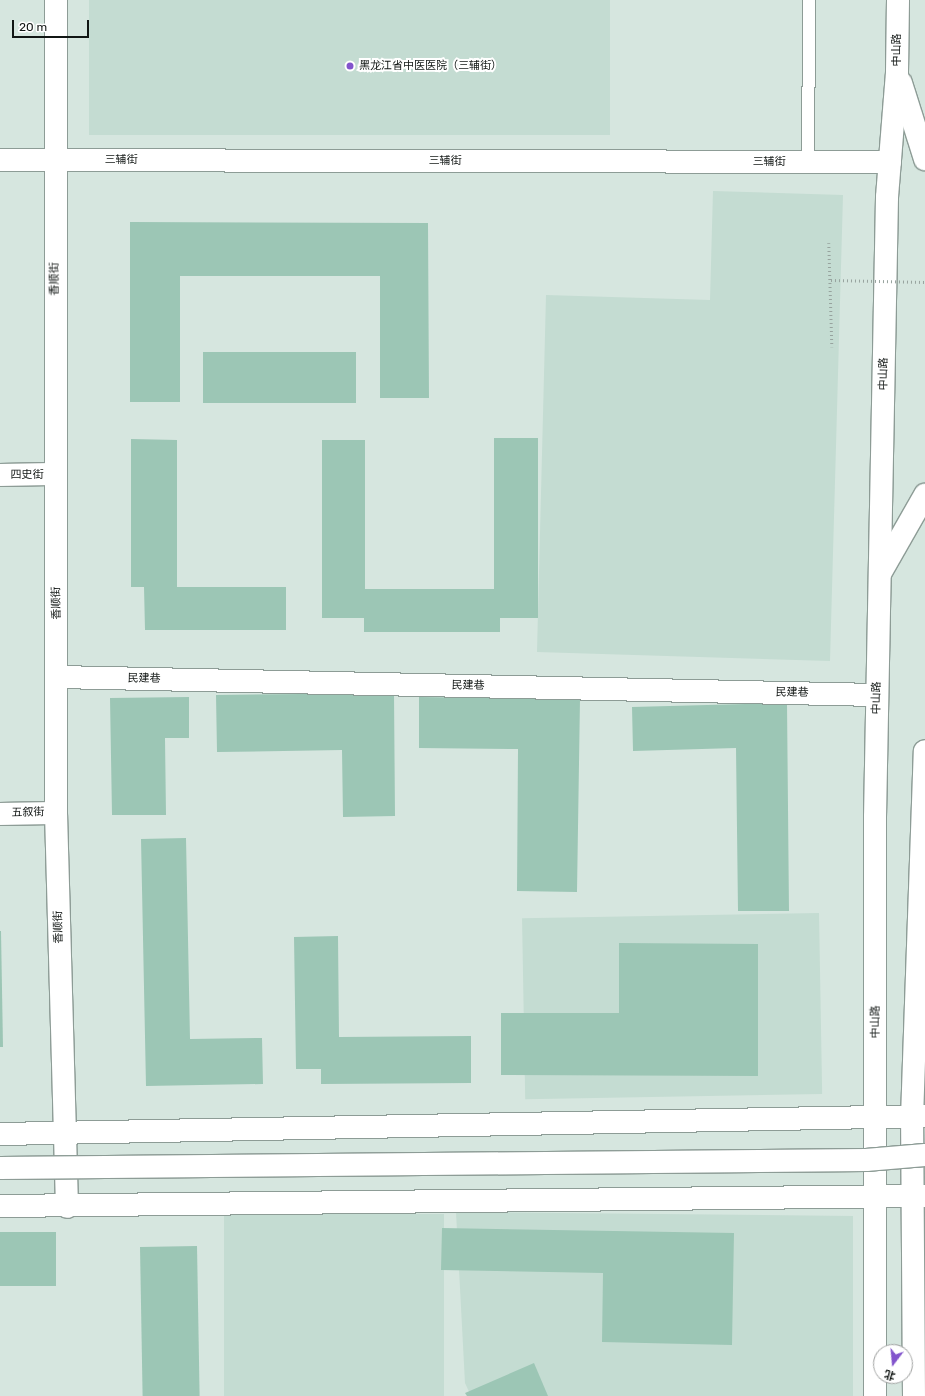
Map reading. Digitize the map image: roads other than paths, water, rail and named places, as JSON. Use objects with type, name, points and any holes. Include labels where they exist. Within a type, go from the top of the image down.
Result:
[{"type":"street","name":"香顺街","points":[[56,0],[54,474],[58,678],[56,813],[67,1207]]},
{"type":"street","name":"中山路","points":[[875,1396],[877,695],[890,162],[897,72],[898,0]]},
{"type":"street","points":[[897,72],[925,159]]},
{"type":"street","name":"三辅街","points":[[0,160],[890,162]]},
{"type":"street","name":"四史街","points":[[0,475],[54,474]]},
{"type":"street","points":[[880,575],[925,495]]},
{"type":"street","name":"民建巷","points":[[58,678],[877,695]]},
{"type":"street","points":[[914,1396],[919,1197],[918,1117],[925,750]]},
{"type":"street","name":"五叙街","points":[[0,814],[56,813]]},
{"type":"street","points":[[0,1134],[918,1117]]},
{"type":"street","points":[[0,1168],[866,1160],[925,1155]]},
{"type":"street","points":[[0,1206],[67,1207],[875,1196],[919,1197]]},
{"type":"lane","points":[[808,162],[809,0]]},
{"type":"place","name":"黑龙江省中医医院（三辅街）","points":[[350,66]]}]
